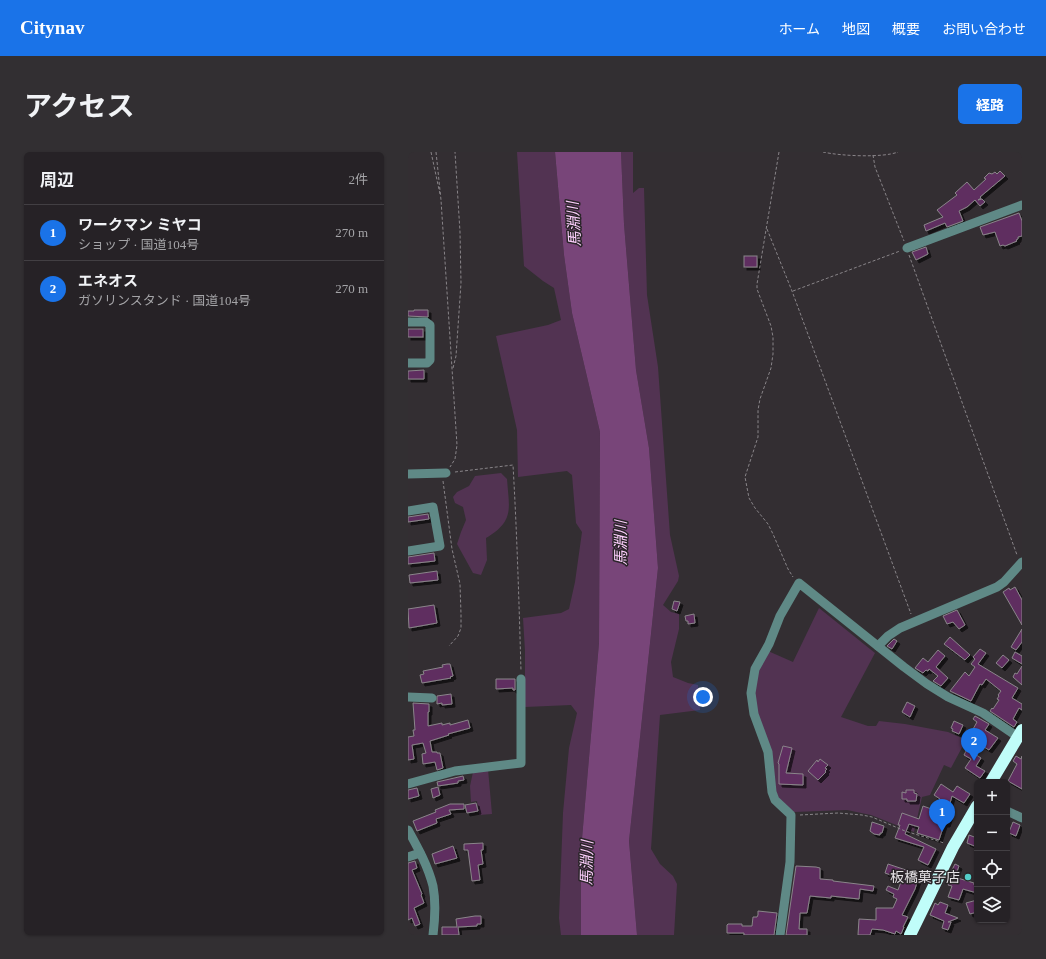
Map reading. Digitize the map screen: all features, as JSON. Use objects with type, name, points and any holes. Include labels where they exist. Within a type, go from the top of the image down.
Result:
[{"type":"highway","points":[[993,779],[1020,734]]},
{"type":"highway","points":[[910,935],[954,847],[974,811]]},
{"type":"street","points":[[907,248],[1022,206]]},
{"type":"street","points":[[408,322],[426,322],[430,325],[430,360],[427,363],[408,363]]},
{"type":"street","points":[[408,474],[446,473]]},
{"type":"street","points":[[408,511],[433,507],[440,546],[408,551]]},
{"type":"street","points":[[878,646],[888,636],[900,628],[997,587],[1004,582],[1021,563]]},
{"type":"street","points":[[780,935],[790,862],[792,815],[775,800],[772,792],[768,752],[754,714],[751,692],[755,669],[769,644],[780,616],[799,583],[927,684],[948,697],[983,713],[1020,734]]},
{"type":"street","points":[[408,784],[455,771],[521,763],[521,679]]},
{"type":"street","points":[[408,697],[432,698]]},
{"type":"street","points":[[1010,812],[1022,818]]},
{"type":"street","points":[[408,830],[420,852],[433,886],[435,901],[433,935]]},
{"type":"street","points":[[408,857],[420,852]]},
{"type":"path","points":[[431,152],[441,200]]},
{"type":"path","points":[[436,152],[441,200],[457,445],[455,459],[443,478],[452,549],[460,584],[461,628],[458,636],[449,646]]},
{"type":"path","points":[[452,370],[456,356],[461,283],[460,232],[455,152]]},
{"type":"path","points":[[779,152],[757,284],[757,289],[771,326],[773,337],[773,354],[771,368],[760,399],[758,410],[758,438],[745,478],[749,498],[754,508],[768,524],[788,570],[799,583]]},
{"type":"path","points":[[823,152],[835,155],[873,155],[898,152]]},
{"type":"path","points":[[873,155],[875,167],[907,248],[1021,563]]},
{"type":"path","points":[[766,228],[792,291],[914,622]]},
{"type":"path","points":[[792,291],[907,248]]},
{"type":"path","points":[[446,473],[513,465],[517,538],[521,679]]},
{"type":"path","points":[[792,815],[838,813],[867,816],[905,831],[954,847]]},
{"type":"shaded area","points":[[517,152],[555,152],[564,255],[572,313],[600,432],[599,643],[581,850],[581,935],[561,935],[559,918],[563,813],[569,748],[577,713],[571,705],[525,707],[525,651],[523,618],[561,613],[569,609],[575,582],[582,532],[576,523],[572,475],[567,471],[518,477],[517,430],[496,336],[548,325],[561,320],[554,288],[524,266]]},
{"type":"shaded area","points":[[621,152],[633,152],[633,193],[639,188],[644,188],[647,295],[658,367],[670,535],[679,576],[678,581],[663,605],[671,612],[679,614],[679,629],[671,662],[673,677],[698,685],[700,710],[660,715],[651,849],[660,864],[673,876],[677,884],[674,935],[637,935],[629,841],[658,568],[649,448],[636,370],[624,224]]},
{"type":"shaded area","points":[[501,473],[507,479],[509,498],[508,513],[502,526],[486,538],[487,560],[481,575],[473,573],[457,544],[466,520],[463,507],[455,503],[453,497],[457,492],[469,486],[475,476]]},
{"type":"shaded area","points":[[819,608],[875,653],[841,717],[868,726],[876,726],[879,721],[905,724],[948,732],[966,740],[951,768],[944,765],[930,795],[922,797],[914,832],[871,815],[847,810],[794,812],[779,799],[776,792],[758,716],[754,692],[758,669],[768,651],[793,662]]},
{"type":"shaded area","points":[[488,769],[492,814],[479,815],[477,801],[471,802],[470,786],[473,772]]},
{"type":"water","name":"馬淵川","points":[[555,152],[621,152],[624,224],[636,370],[649,448],[658,568],[629,841],[637,935],[581,935],[581,850],[599,643],[600,432],[572,313],[564,255]]},
{"type":"building","points":[[1000,171],[1005,176],[978,200],[982,199],[985,202],[980,206],[975,200],[967,207],[959,211],[963,221],[947,227],[945,223],[926,231],[924,225],[943,217],[937,210],[957,195],[955,193],[967,182],[974,190],[986,179],[984,178],[989,173],[992,174],[995,172],[997,174]]},
{"type":"building","points":[[1019,213],[1022,221],[1022,236],[1018,237],[1016,240],[1017,241],[1005,246],[1000,246],[995,232],[983,235],[980,227]]},
{"type":"building","points":[[926,247],[928,254],[916,260],[912,252]]},
{"type":"building","points":[[744,256],[757,256],[757,267],[744,267]]},
{"type":"building","points":[[428,310],[428,317],[408,316],[408,311]]},
{"type":"building","points":[[408,329],[423,329],[423,337],[408,337]]},
{"type":"building","points":[[424,370],[424,379],[408,379],[408,371]]},
{"type":"building","points":[[428,514],[429,519],[408,522],[408,517]]},
{"type":"building","points":[[434,553],[435,561],[408,564],[408,557]]},
{"type":"building","points":[[437,571],[438,580],[410,583],[409,575]]},
{"type":"building","points":[[1015,587],[1022,600],[1022,625],[1003,592],[1009,588],[1010,590]]},
{"type":"building","points":[[674,601],[680,602],[677,611],[672,609]]},
{"type":"building","points":[[434,605],[437,623],[409,628],[408,609]]},
{"type":"building","points":[[957,610],[965,625],[959,629],[953,622],[947,624],[943,616]]},
{"type":"building","points":[[694,614],[695,623],[688,624],[685,616]]},
{"type":"building","points":[[1022,629],[1022,642],[1016,650],[1011,647]]},
{"type":"building","points":[[950,637],[970,655],[965,660],[944,644]]},
{"type":"building","points":[[894,639],[897,641],[892,649],[887,646]]},
{"type":"building","points":[[980,649],[986,653],[978,664],[1018,688],[1012,698],[1022,704],[1022,710],[1019,708],[1013,719],[1017,722],[1014,727],[990,711],[999,700],[997,699],[1001,691],[986,679],[982,685],[980,684],[971,701],[950,691],[965,672],[969,676],[975,667],[971,664],[975,659],[973,657]]},
{"type":"building","points":[[938,650],[945,656],[936,667],[948,678],[941,686],[933,681],[938,676],[929,669],[923,673],[915,668],[923,658],[928,662]]},
{"type":"building","points":[[1015,652],[1022,656],[1022,664],[1012,658]]},
{"type":"building","points":[[1003,655],[1009,660],[1002,668],[996,663]]},
{"type":"building","points":[[450,664],[453,676],[450,677],[451,678],[422,683],[420,675],[424,674],[423,671],[443,667],[442,665]]},
{"type":"building","points":[[1022,666],[1022,685],[1013,677]]},
{"type":"building","points":[[496,679],[515,679],[515,690],[513,690],[513,688],[496,689]]},
{"type":"building","points":[[451,694],[452,704],[437,704],[437,696]]},
{"type":"building","points":[[907,702],[915,706],[910,717],[902,712]]},
{"type":"building","points":[[413,703],[429,704],[428,726],[442,723],[442,725],[450,723],[450,725],[468,720],[470,728],[430,741],[432,752],[440,753],[443,768],[437,770],[435,762],[423,764],[422,754],[426,753],[423,743],[412,745],[414,759],[408,760],[408,737],[414,736],[413,730],[415,730]]},
{"type":"building","points":[[975,716],[989,724],[985,730],[998,738],[989,750],[976,742],[972,748],[967,745],[970,739],[968,738],[977,722],[973,719]]},
{"type":"building","points":[[954,721],[963,725],[959,734],[952,731],[953,729],[951,728]]},
{"type":"building","points":[[783,746],[792,748],[786,773],[803,774],[803,785],[779,784],[778,763]]},
{"type":"building","points":[[967,749],[981,758],[976,766],[985,771],[980,778],[965,768],[971,759],[964,755]]},
{"type":"building","points":[[1016,756],[1021,759],[1022,756],[1022,789],[1010,782],[1009,779],[1017,764],[1013,761]]},
{"type":"building","points":[[820,759],[828,765],[825,768],[827,769],[825,771],[826,772],[818,780],[808,771],[817,760],[818,762]]},
{"type":"building","points":[[463,776],[464,780],[458,781],[458,783],[438,786],[437,782]]},
{"type":"building","points":[[941,784],[953,792],[957,786],[970,794],[964,803],[952,796],[947,814],[950,815],[947,824],[944,824],[939,840],[917,833],[919,827],[909,824],[905,834],[936,849],[928,865],[918,860],[924,847],[895,838],[900,825],[898,825],[902,813],[919,819],[923,806],[937,811],[940,799],[934,795]]},
{"type":"building","points":[[438,787],[440,795],[433,798],[431,789]]},
{"type":"building","points":[[417,788],[419,796],[408,799],[408,790]]},
{"type":"building","points":[[906,790],[914,790],[914,793],[917,794],[916,801],[907,801],[907,799],[902,799],[902,792],[906,793]]},
{"type":"building","points":[[476,803],[478,811],[467,813],[465,805]]},
{"type":"building","points":[[450,804],[464,804],[464,809],[449,810],[451,814],[436,819],[437,823],[417,831],[413,821],[436,812],[435,810]]},
{"type":"building","points":[[872,822],[884,826],[880,835],[874,834],[870,831]]},
{"type":"building","points":[[1013,822],[1020,825],[1016,836],[1010,833]]},
{"type":"building","points":[[969,835],[974,837],[974,846],[967,843]]},
{"type":"building","points":[[483,843],[483,850],[481,850],[483,864],[478,865],[480,880],[472,881],[468,850],[464,850],[464,844]]},
{"type":"building","points":[[453,846],[457,858],[435,864],[432,854]]},
{"type":"building","points":[[415,861],[417,868],[412,870],[424,903],[414,908],[420,924],[415,926],[412,918],[408,920],[408,863]]},
{"type":"building","points":[[888,864],[915,873],[913,877],[918,879],[915,889],[902,915],[908,917],[904,927],[901,934],[896,931],[895,934],[883,930],[872,929],[870,935],[858,935],[859,919],[876,920],[876,908],[893,908],[897,899],[893,897],[894,894],[886,890],[888,886],[898,890],[902,879],[885,873]]},
{"type":"building","points":[[955,864],[959,866],[956,874],[951,872]]},
{"type":"building","points":[[796,866],[820,868],[820,879],[874,886],[873,891],[860,889],[859,899],[831,896],[831,898],[810,896],[807,913],[800,913],[799,929],[807,929],[807,935],[786,935]]},
{"type":"building","points":[[951,876],[974,883],[974,892],[963,889],[959,900],[948,897],[952,886],[948,885]]},
{"type":"building","points":[[974,901],[974,913],[970,914],[966,903]]},
{"type":"building","points":[[940,902],[948,905],[945,913],[958,918],[948,922],[951,922],[948,930],[942,928],[944,921],[930,915],[935,903],[938,905]]},
{"type":"building","points":[[758,911],[777,913],[774,935],[744,935],[744,933],[727,933],[728,924],[752,926],[753,917],[757,917]]},
{"type":"building","points":[[481,916],[481,924],[477,924],[477,926],[458,927],[459,935],[442,935],[442,927],[457,927],[456,919]]},
{"type":"place","name":"エネオス","points":[[974,761]]},
{"type":"place","name":"ワークマン ミヤコ","points":[[942,832]]},
{"type":"place","name":"板橋菓子店","points":[[968,877]]}]
